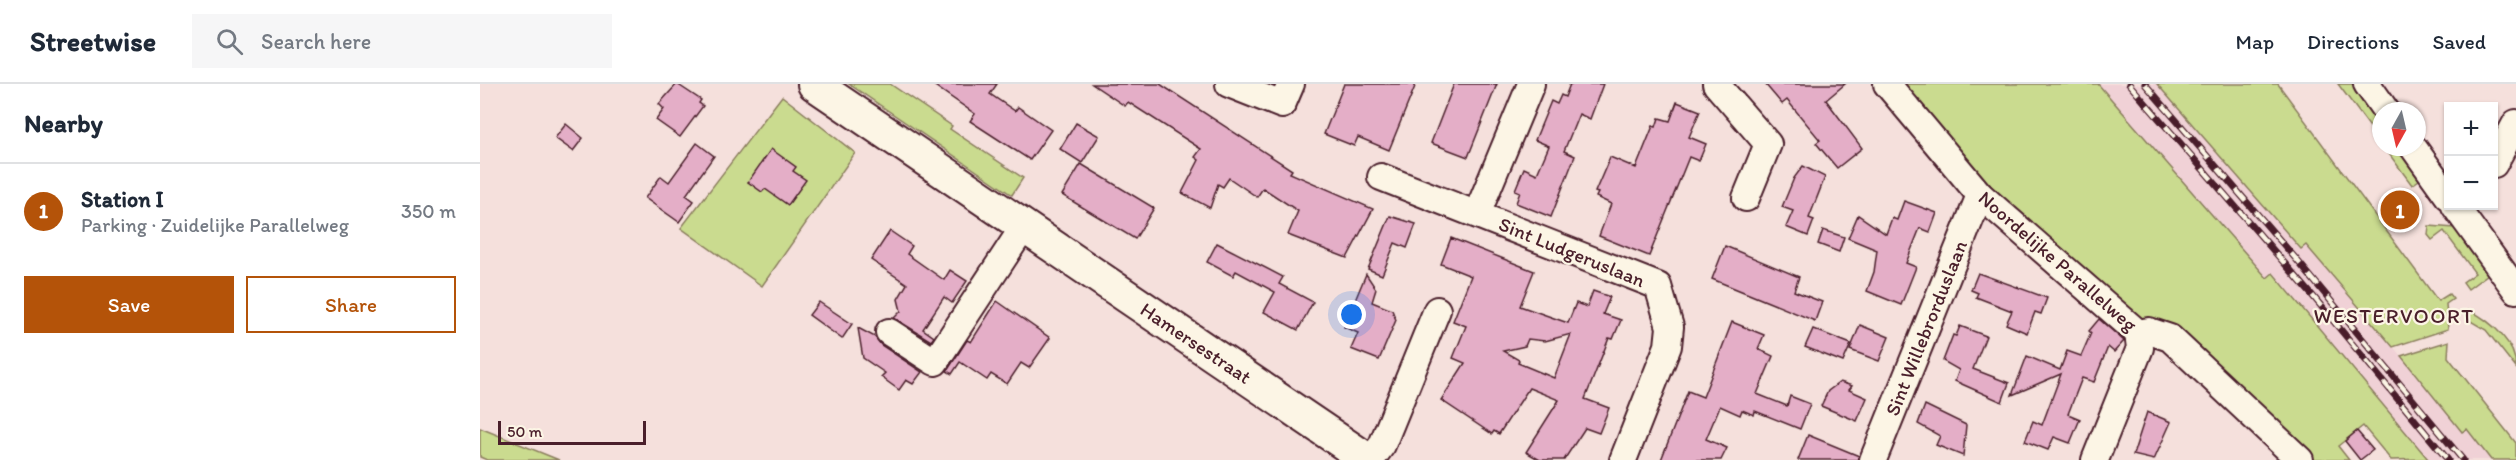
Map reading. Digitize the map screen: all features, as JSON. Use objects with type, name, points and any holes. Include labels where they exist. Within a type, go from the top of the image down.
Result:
[{"type":"main road","name":"Hamersestraat","points":[[814,84],[1023,228],[1370,460]]},
{"type":"street","points":[[1239,86],[1282,105],[1291,84]]},
{"type":"street","points":[[1478,214],[1531,84]]},
{"type":"street","points":[[1716,84],[1768,144],[1746,198]]},
{"type":"street","name":"Noordelijke Parallelweg","points":[[1887,84],[1980,195],[2138,333],[2149,331],[2170,338],[2300,460]]},
{"type":"street","points":[[2367,84],[2380,102]]},
{"type":"street","points":[[2497,156],[2516,123]]},
{"type":"street","points":[[2419,156],[2444,190]]},
{"type":"street","name":"Sint Ludgeruslaan","points":[[1381,177],[1658,286],[1670,327],[1668,346],[1623,460]]},
{"type":"street","name":"Sint Willebrorduslaan","points":[[1873,460],[1980,195]]},
{"type":"street","points":[[2458,210],[2516,291]]},
{"type":"street","points":[[889,332],[935,362],[1023,228]]},
{"type":"street","points":[[1370,460],[1382,445],[1437,310]]},
{"type":"street","points":[[2095,460],[2139,348],[2138,333]]},
{"type":"shaded area","points":[[2098,84],[2173,84],[2401,356],[2449,341],[2448,357],[2516,443],[2516,460],[2426,460],[2274,273],[2267,278]]},
{"type":"green space","points":[[849,84],[890,84],[952,126],[950,129],[1023,178],[1012,195]]},
{"type":"green space","points":[[1898,84],[2098,84],[2267,278],[2273,273],[2428,459],[2391,460],[2363,426],[2338,446],[2349,460],[2310,460],[2139,320],[1993,194]]},
{"type":"green space","points":[[2157,84],[2278,84],[2438,301],[2449,294],[2453,299],[2446,304],[2448,329],[2393,347],[2306,245],[2301,249]]},
{"type":"green space","points":[[2338,84],[2355,84],[2372,107],[2372,130]]},
{"type":"green space","points":[[782,96],[855,153],[762,286],[681,228]]},
{"type":"green space","points":[[2391,156],[2408,156],[2423,177],[2412,185]]},
{"type":"green space","points":[[2429,226],[2455,228],[2459,226],[2492,271],[2468,289],[2463,282],[2475,273],[2444,231],[2432,240],[2428,235]]},
{"type":"green space","points":[[2469,310],[2486,320],[2501,334],[2512,350],[2516,368],[2486,330],[2467,319]]},
{"type":"green space","points":[[2449,341],[2448,357],[2516,443],[2516,460],[2491,460],[2467,429],[2462,432],[2401,356]]},
{"type":"green space","points":[[480,428],[559,460],[487,460],[480,457]]},
{"type":"building","points":[[677,84],[701,100],[699,103],[703,106],[680,137],[656,120],[664,109],[659,104]]},
{"type":"building","points":[[932,84],[997,84],[990,94],[1015,111],[1018,107],[1051,130],[1030,160],[970,121],[975,114]]},
{"type":"building","points":[[1092,84],[1160,84],[1292,170],[1290,173],[1373,209],[1347,258],[1288,235],[1298,211],[1263,188],[1257,197],[1229,178],[1223,187],[1218,184],[1210,208],[1182,193],[1199,160],[1195,157],[1201,149],[1128,102],[1125,106]]},
{"type":"building","points":[[1344,84],[1416,84],[1389,150],[1358,137],[1354,146],[1324,134]]},
{"type":"building","points":[[1454,84],[1497,84],[1468,157],[1431,143]]},
{"type":"building","points":[[1570,84],[1603,84],[1590,119],[1579,114],[1564,151],[1575,156],[1551,217],[1516,203],[1520,192],[1515,190],[1524,168],[1537,174],[1549,146],[1535,140],[1551,101],[1557,104],[1561,95],[1565,97]]},
{"type":"building","points":[[1765,84],[1845,84],[1826,100],[1862,148],[1837,168],[1816,143],[1820,140],[1787,100],[1782,104]]},
{"type":"building","points":[[1677,102],[1700,111],[1689,137],[1706,144],[1699,161],[1689,157],[1649,256],[1599,236],[1611,204],[1596,197],[1598,193],[1595,192],[1610,157],[1636,168],[1653,126],[1656,127],[1659,118],[1670,121]]},
{"type":"building","points":[[1076,123],[1099,136],[1082,163],[1060,149]]},
{"type":"building","points":[[566,124],[583,138],[573,151],[555,138]]},
{"type":"building","points":[[697,143],[714,156],[686,195],[694,201],[679,222],[645,198],[661,176],[669,182]]},
{"type":"building","points":[[771,149],[796,167],[793,171],[806,180],[788,205],[765,189],[762,192],[748,182]]},
{"type":"building","points":[[1081,164],[1154,208],[1135,239],[1062,195]]},
{"type":"building","points":[[1803,166],[1825,177],[1809,218],[1814,220],[1808,236],[1786,227],[1793,211],[1782,207],[1794,178]]},
{"type":"building","points":[[1904,201],[1937,213],[1930,232],[1920,228],[1906,263],[1916,267],[1901,305],[1867,291],[1874,272],[1877,250],[1848,238],[1858,215],[1886,234],[1892,218],[1897,220]]},
{"type":"building","points":[[1390,216],[1416,224],[1407,248],[1395,243],[1382,275],[1368,269]]},
{"type":"building","points":[[1823,230],[1844,237],[1839,252],[1818,244]]},
{"type":"building","points":[[890,231],[912,246],[907,254],[944,280],[950,270],[967,281],[952,303],[944,297],[923,329],[934,337],[931,341],[894,318],[901,311],[898,299],[907,284],[871,260]]},
{"type":"building","points":[[1451,238],[1534,271],[1520,306],[1568,323],[1576,303],[1587,307],[1593,291],[1610,297],[1603,314],[1621,320],[1613,339],[1609,338],[1585,399],[1609,408],[1599,433],[1585,428],[1564,460],[1540,460],[1526,452],[1559,400],[1529,388],[1499,434],[1494,431],[1492,434],[1441,400],[1465,363],[1453,358],[1466,326],[1453,321],[1471,276],[1441,264]],"holes":[[[1571,334],[1554,378],[1518,363],[1519,360],[1503,351],[1525,346],[1528,339],[1545,341]]]},
{"type":"building","points":[[1217,243],[1283,277],[1279,284],[1313,302],[1298,330],[1264,312],[1275,292],[1236,271],[1233,276],[1207,262]]},
{"type":"building","points":[[1725,246],[1799,277],[1794,291],[1822,302],[1815,321],[1712,279]]},
{"type":"building","points":[[1978,273],[2047,298],[2041,314],[2035,312],[2027,333],[2006,324],[2012,311],[1976,297],[1978,293],[1971,290]]},
{"type":"building","points":[[1366,274],[1376,289],[1372,302],[1392,310],[1396,320],[1379,360],[1351,349],[1358,333],[1344,327]]},
{"type":"building","points":[[997,301],[1050,338],[1029,368],[1021,363],[1007,384],[991,374],[987,380],[960,362],[952,374],[947,371],[967,340],[971,342]]},
{"type":"building","points":[[819,302],[852,324],[842,339],[809,315]]},
{"type":"building","points":[[2099,319],[2124,341],[2114,352],[2108,347],[2094,382],[2082,378],[2068,414],[2080,419],[2070,443],[2054,437],[2048,450],[2025,441],[2033,421],[2042,425],[2061,374],[2012,395],[2027,356],[2060,370],[2067,351],[2081,356],[2091,333],[2089,331]]},
{"type":"building","points":[[1732,322],[1764,335],[1758,349],[1773,356],[1757,394],[1787,406],[1790,396],[1810,404],[1800,429],[1755,411],[1754,415],[1742,410],[1740,415],[1720,406],[1706,439],[1727,448],[1721,460],[1661,460],[1688,391],[1703,397]]},
{"type":"building","points":[[1860,325],[1889,337],[1879,361],[1850,350]]},
{"type":"building","points":[[1960,326],[1986,336],[1973,369],[2009,383],[2002,402],[1955,381],[1959,370],[1943,361],[1953,335],[1956,336]]},
{"type":"building","points":[[858,328],[875,337],[881,345],[922,372],[913,384],[906,380],[899,390],[881,377],[885,373],[863,358]]},
{"type":"building","points":[[1813,329],[1851,344],[1843,362],[1805,347]]},
{"type":"building","points":[[1840,382],[1852,386],[1849,390],[1867,398],[1857,421],[1821,406],[1828,391]]},
{"type":"building","points":[[1925,405],[1966,425],[1963,456],[1936,445],[1940,436],[1918,424]]},
{"type":"building","points":[[2147,412],[2171,422],[2154,460],[2133,455]]},
{"type":"building","points":[[2357,431],[2373,450],[2360,460],[2345,441]]},
{"type":"building","points":[[1808,435],[1859,456],[1858,460],[1798,460]]},
{"type":"railway","points":[[2129,84],[2312,295],[2448,460]]},
{"type":"railway","points":[[2145,84],[2296,259],[2463,460]]},
{"type":"place","name":"Station I","points":[[2400,210]]},
{"type":"district","name":"WESTERVOORT","points":[[2394,315]]}]
